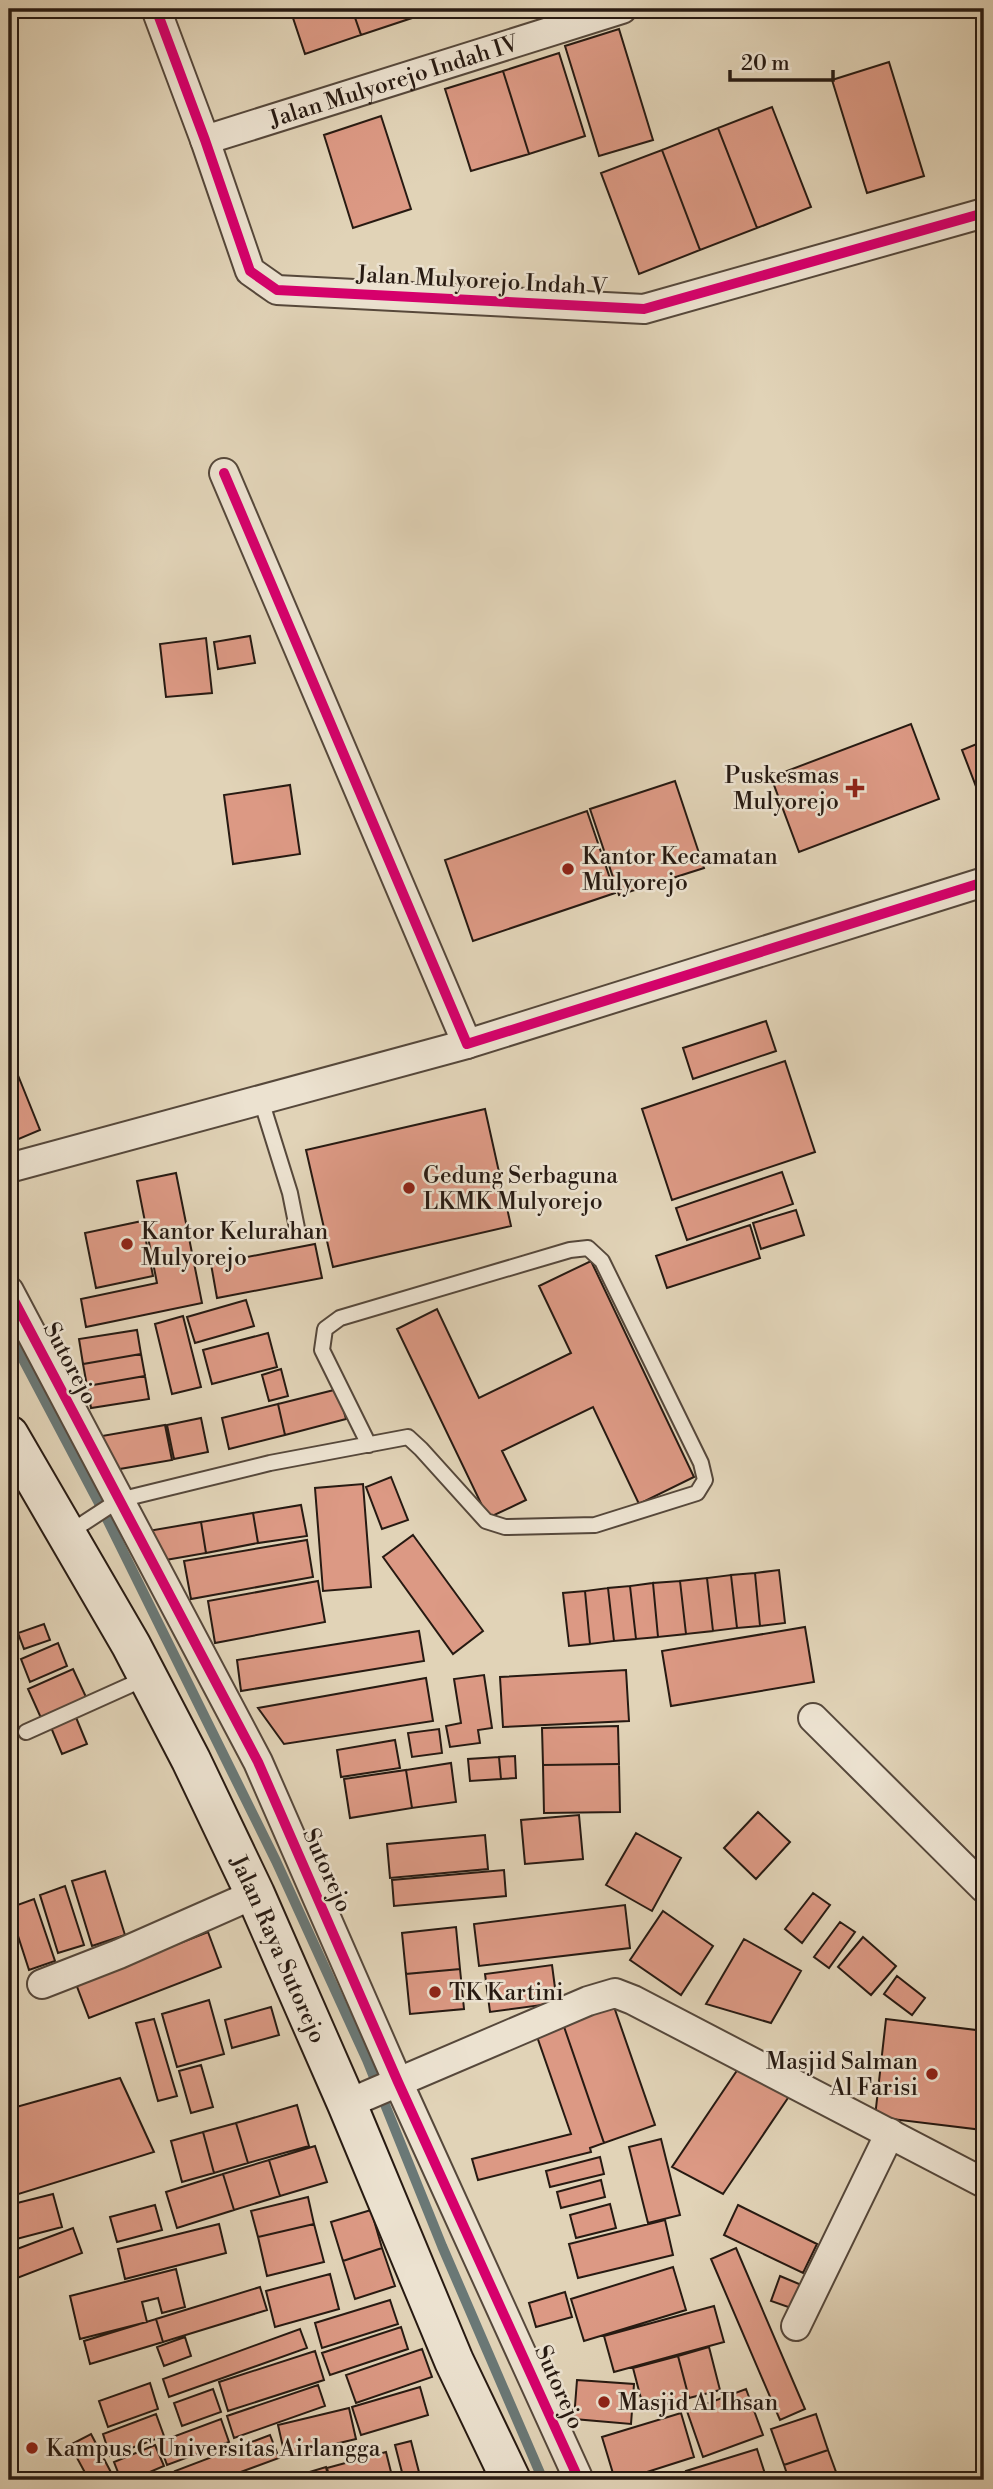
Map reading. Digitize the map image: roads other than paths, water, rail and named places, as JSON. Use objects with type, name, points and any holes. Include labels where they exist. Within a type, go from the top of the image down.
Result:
[{"type":"main road","name":"Jalan Raya Sutorejo","points":[[9,1435],[72,1531],[191,1760],[352,2101],[454,2361],[510,2480]]},
{"type":"street","name":"Jalan Mulyorejo Indah V","points":[[156,9],[250,271],[277,290],[644,309],[984,213]]},
{"type":"street","name":"Jalan Mulyorejo Indah IV","points":[[205,141],[622,9]]},
{"type":"street","points":[[224,473],[467,1044]]},
{"type":"street","points":[[9,1168],[467,1044],[984,882]]},
{"type":"street","name":"Sutorejo","points":[[9,1292],[114,1503],[258,1762],[394,2084],[579,2480]]},
{"type":"street","points":[[813,1717],[984,1888]]},
{"type":"street","points":[[42,1984],[119,1954],[255,1894]]},
{"type":"street","points":[[352,2101],[588,2001],[615,1993],[634,2000],[984,2183]]},
{"type":"street","points":[[796,2326],[890,2133]]},
{"type":"lane","points":[[261,1100],[290,1193],[297,1228]]},
{"type":"lane","points":[[72,1531],[114,1503],[271,1463],[369,1445],[408,1437],[436,1464],[486,1521],[505,1527],[595,1525],[697,1493],[705,1480],[701,1463],[602,1261],[588,1248],[570,1250],[340,1318],[325,1329],[322,1350],[369,1445]]},
{"type":"lane","points":[[26,1732],[148,1677]]},
{"type":"waterway","points":[[9,1333],[102,1509],[276,1861],[367,2060],[442,2246],[543,2480]]},
{"type":"place","name":"Puskesmas Mulyorejo","points":[[855,788]]},
{"type":"place","name":"Kantor Kecamatan Mulyorejo","points":[[568,869]]},
{"type":"place","name":"Gedung Serbaguna LKMK Mulyorejo","points":[[409,1188]]},
{"type":"place","name":"Kantor Kelurahan Mulyorejo","points":[[127,1244]]},
{"type":"place","name":"TK Kartini","points":[[435,1992]]},
{"type":"place","name":"Masjid Salman Al Farisi","points":[[932,2074]]},
{"type":"place","name":"Masjid Al Ihsan","points":[[604,2402]]},
{"type":"place","name":"Kampus C Universitas Airlangga","points":[[32,2448]]}]
